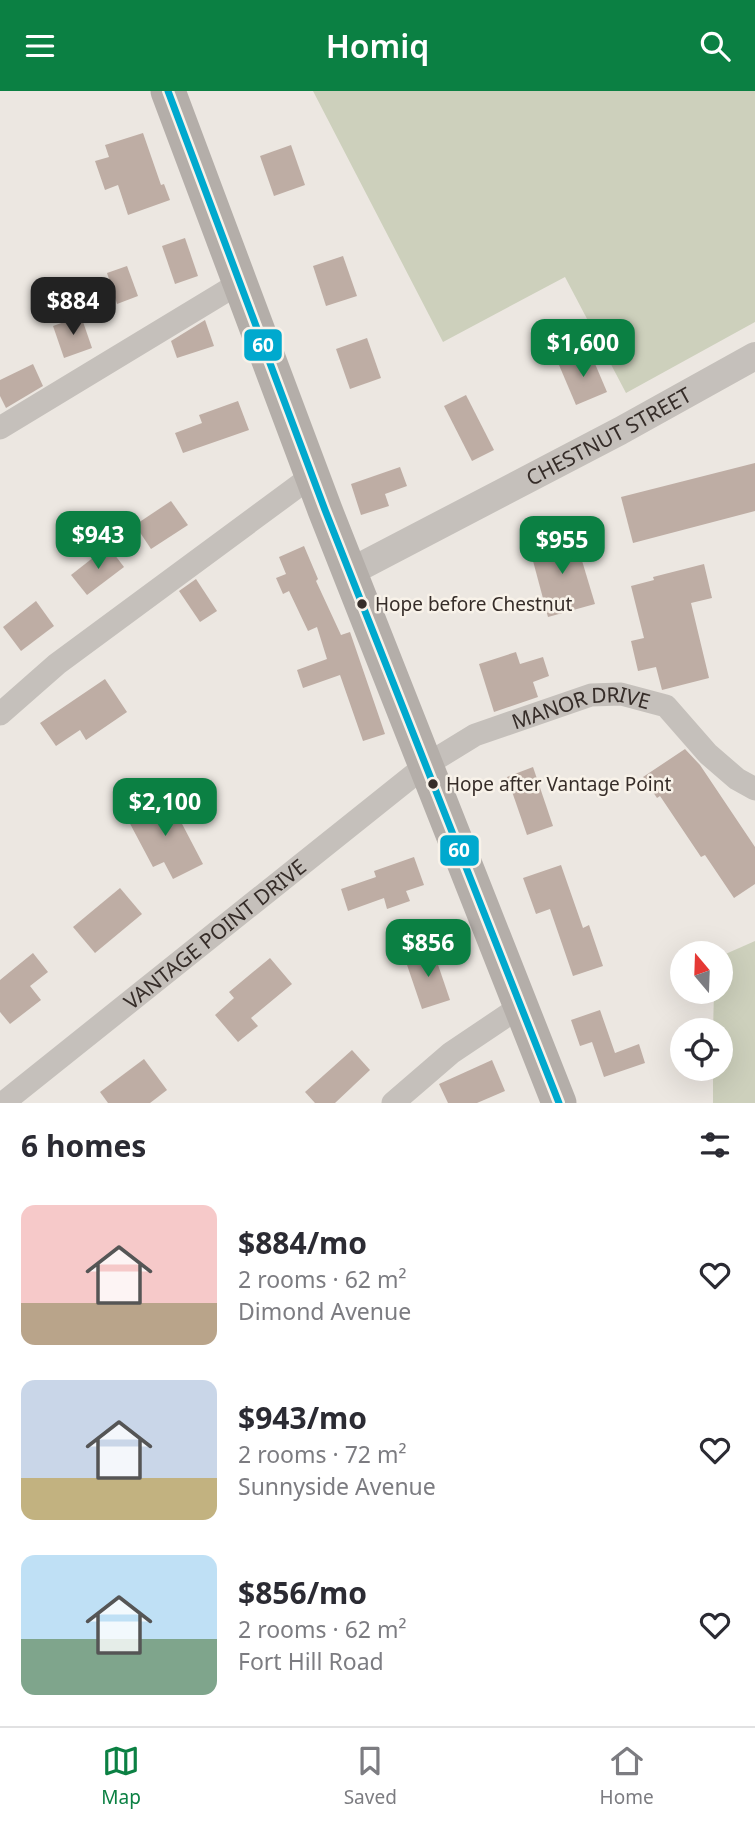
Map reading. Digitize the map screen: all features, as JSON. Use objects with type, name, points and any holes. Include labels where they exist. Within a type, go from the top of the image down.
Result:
[{"type":"main road","points":[[168,91],[402,710],[559,1103]]},
{"type":"street","points":[[0,428],[241,282]]},
{"type":"street","name":"CHESTNUT STREET","points":[[350,572],[620,431],[755,356]]},
{"type":"street","points":[[0,714],[57,664],[313,475]]},
{"type":"street","name":"MANOR DRIVE","points":[[426,765],[475,735],[591,695],[621,694],[666,706],[708,754],[737,779],[755,789]]},
{"type":"street","name":"VANTAGE POINT DRIVE","points":[[3,1103],[426,765]]},
{"type":"street","points":[[393,1103],[451,1053],[522,1006]]},
{"type":"green space","points":[[313,91],[755,91],[755,322],[626,393],[565,277],[443,342]]},
{"type":"green space","points":[[755,941],[755,1103],[713,1103],[713,1081],[733,1081],[733,1018],[713,1018],[714,1005],[733,1005],[733,951]]},
{"type":"building","points":[[143,133],[161,185],[164,184],[170,200],[128,215],[118,185],[105,190],[95,161],[109,157],[105,145]]},
{"type":"building","points":[[291,145],[305,185],[274,196],[260,156]]},
{"type":"building","points":[[185,238],[198,276],[175,284],[162,246]]},
{"type":"building","points":[[343,256],[357,296],[326,306],[313,266]]},
{"type":"building","points":[[127,266],[138,296],[117,304],[107,273]]},
{"type":"building","points":[[81,316],[92,348],[64,358],[53,326]]},
{"type":"building","points":[[205,320],[214,346],[177,358],[171,341]]},
{"type":"building","points":[[367,338],[381,378],[350,389],[336,349]]},
{"type":"building","points":[[590,352],[607,392],[576,405],[559,365]]},
{"type":"building","points":[[33,364],[43,386],[6,408],[0,396],[0,380]]},
{"type":"building","points":[[466,395],[494,450],[472,461],[444,406]]},
{"type":"building","points":[[238,401],[249,430],[183,453],[175,433],[202,423],[199,415]]},
{"type":"building","points":[[755,463],[755,511],[633,543],[621,497]]},
{"type":"building","points":[[400,467],[407,486],[385,494],[389,506],[361,515],[351,484]]},
{"type":"building","points":[[171,501],[188,525],[151,549],[135,525]]},
{"type":"building","points":[[574,534],[595,604],[548,617],[529,546]]},
{"type":"building","points":[[108,546],[124,567],[87,595],[71,575]]},
{"type":"building","points":[[304,546],[318,579],[316,581],[341,635],[350,632],[385,734],[363,741],[340,675],[303,688],[297,670],[327,659],[317,627],[308,631],[289,591],[283,594],[276,578],[286,574],[279,557]]},
{"type":"building","points":[[704,564],[712,598],[691,603],[709,678],[662,690],[656,667],[638,671],[631,641],[644,638],[631,586],[654,580],[653,577]]},
{"type":"building","points":[[196,579],[217,611],[200,622],[179,591]]},
{"type":"building","points":[[36,601],[54,626],[21,651],[3,627]]},
{"type":"building","points":[[516,652],[520,664],[543,657],[549,676],[533,682],[538,697],[494,712],[479,664]]},
{"type":"building","points":[[105,679],[127,712],[86,740],[80,730],[56,746],[40,723]]},
{"type":"building","points":[[685,749],[700,765],[755,847],[755,884],[734,898],[705,855],[701,857],[660,796],[657,798],[643,777]]},
{"type":"building","points":[[533,767],[553,826],[527,835],[507,777]]},
{"type":"building","points":[[168,797],[203,864],[173,879],[164,862],[153,867],[127,818]]},
{"type":"building","points":[[414,857],[424,885],[406,891],[410,901],[387,909],[384,898],[348,911],[341,889],[376,877],[374,871]]},
{"type":"building","points":[[561,865],[583,928],[589,925],[603,966],[573,976],[550,909],[536,914],[523,878]]},
{"type":"building","points":[[120,888],[142,914],[95,953],[73,927]]},
{"type":"building","points":[[433,950],[450,1000],[422,1009],[405,959]]},
{"type":"building","points":[[33,953],[48,972],[30,986],[41,1000],[10,1024],[0,1012],[0,980]]},
{"type":"building","points":[[270,958],[292,984],[251,1018],[258,1026],[238,1042],[215,1015],[234,998],[229,992]]},
{"type":"building","points":[[600,1010],[615,1053],[639,1044],[645,1063],[604,1077],[592,1042],[580,1046],[571,1020]]},
{"type":"building","points":[[352,1050],[370,1070],[335,1103],[315,1103],[305,1092]]},
{"type":"building","points":[[144,1059],[167,1090],[150,1103],[108,1103],[100,1092]]},
{"type":"building","points":[[492,1060],[505,1091],[477,1103],[448,1103],[439,1084]]},
{"type":"transit line","name":"60","points":[[168,91],[325,510],[559,1103]]},
{"type":"place","name":"Hope before Chestnut","points":[[362,604]]},
{"type":"place","name":"Hope after Vantage Point","points":[[433,784]]}]
